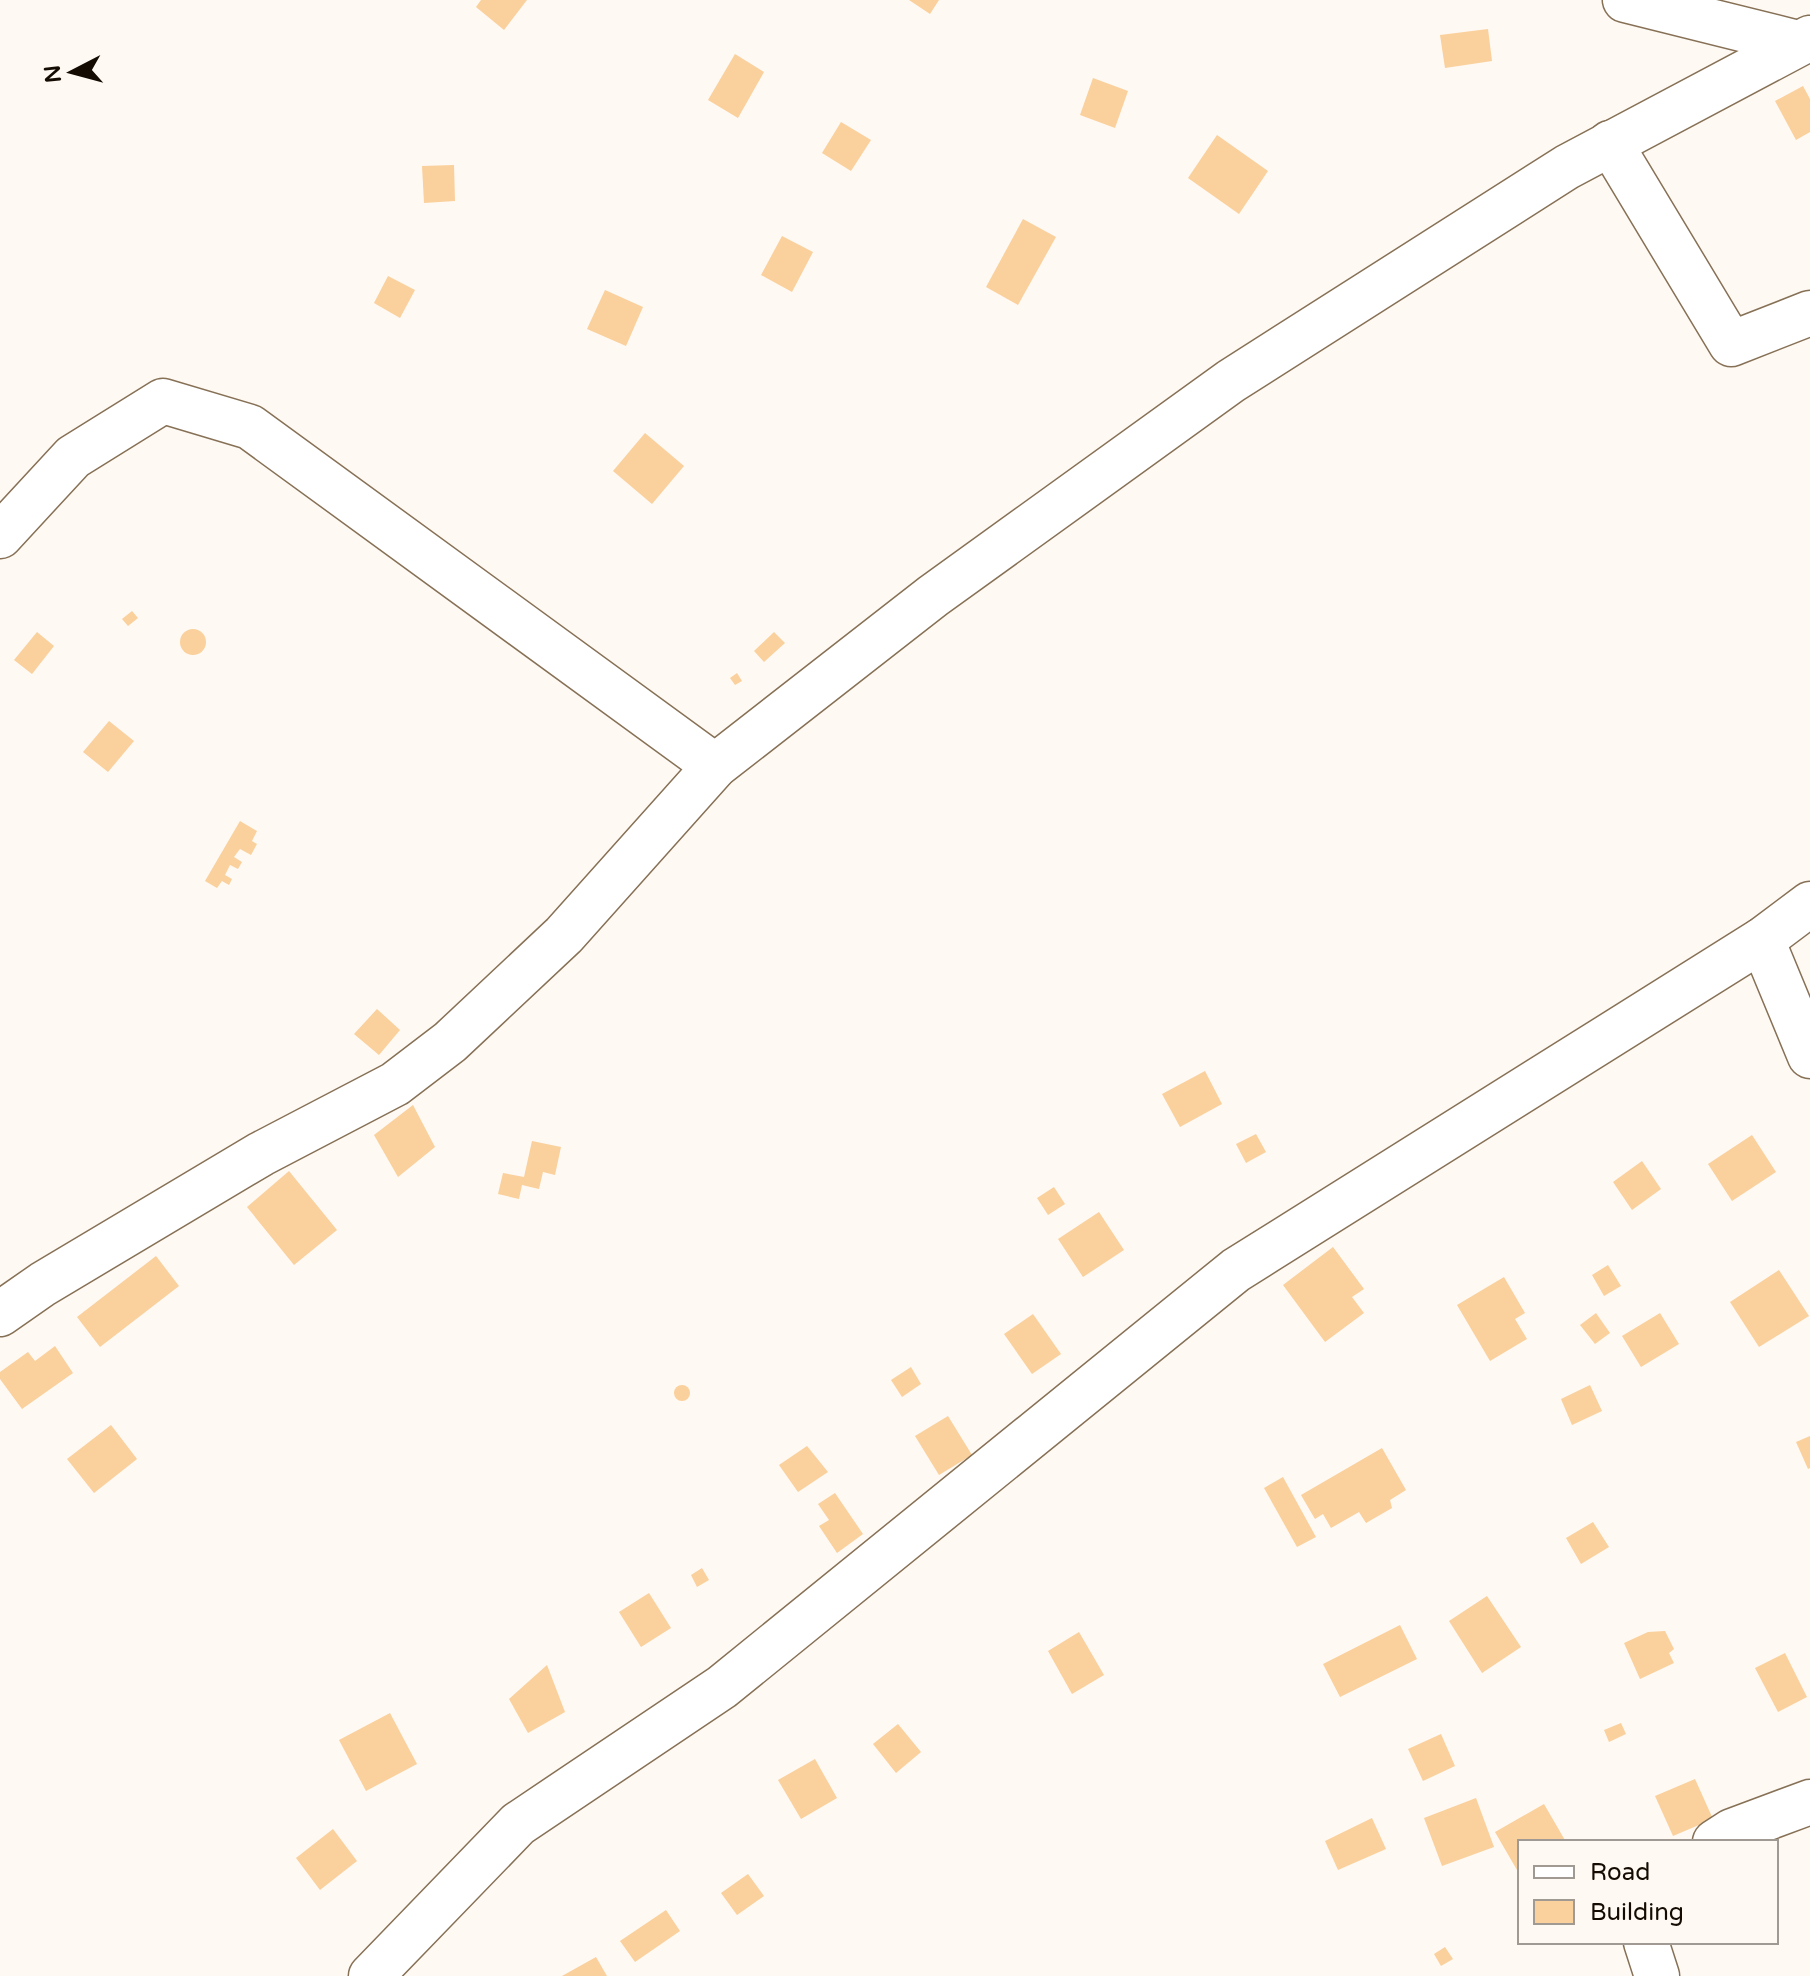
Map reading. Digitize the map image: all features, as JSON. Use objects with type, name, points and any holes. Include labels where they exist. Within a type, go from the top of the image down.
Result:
[{"type":"street","points":[[1625,0],[1804,41]]},
{"type":"street","points":[[0,1314],[43,1284],[261,1154],[395,1084],[450,1042],[564,935],[715,766],[933,596],[1231,381],[1567,167],[1804,41]]},
{"type":"street","points":[[1610,143],[1731,344],[1810,313]]},
{"type":"street","points":[[0,536],[73,457],[163,401],[250,427],[715,766]]},
{"type":"street","points":[[371,1976],[518,1824],[722,1687],[1236,1270],[1762,940],[1810,904]]},
{"type":"street","points":[[1762,940],[1810,1056]]},
{"type":"street","points":[[1718,1840],[1732,1831],[1810,1802]]},
{"type":"street","points":[[1647,1944],[1657,1976]]},
{"type":"building","points":[[481,0],[527,0],[504,30],[476,7]]},
{"type":"building","points":[[909,0],[939,0],[930,14]]},
{"type":"building","points":[[1488,29],[1492,61],[1445,68],[1440,35]]},
{"type":"building","points":[[735,54],[764,72],[738,118],[708,100]]},
{"type":"building","points":[[1093,78],[1128,91],[1115,128],[1080,115]]},
{"type":"building","points":[[1803,86],[1810,99],[1810,132],[1796,140],[1775,101]]},
{"type":"building","points":[[841,122],[871,140],[851,171],[822,153]]},
{"type":"building","points":[[1217,135],[1268,171],[1239,214],[1188,178]]},
{"type":"building","points":[[454,165],[455,201],[424,203],[422,166]]},
{"type":"building","points":[[1023,219],[1056,237],[1018,305],[986,287]]},
{"type":"building","points":[[782,236],[813,252],[792,292],[761,275]]},
{"type":"building","points":[[388,276],[415,290],[400,318],[374,303]]},
{"type":"building","points":[[605,290],[643,307],[626,346],[587,329]]},
{"type":"building","points":[[645,433],[684,466],[652,504],[613,471]]},
{"type":"building","points":[[132,611],[138,618],[128,626],[122,619]]},
{"type":"building","points":[[193,629],[202,633],[206,642],[202,651],[193,655],[184,651],[180,642],[184,633]]},
{"type":"building","points":[[37,632],[54,646],[32,674],[14,660]]},
{"type":"building","points":[[774,632],[785,643],[764,662],[754,651]]},
{"type":"building","points":[[737,673],[742,681],[735,685],[730,678]]},
{"type":"building","points":[[109,721],[134,741],[108,772],[83,752]]},
{"type":"building","points":[[240,821],[257,831],[252,841],[257,844],[251,855],[240,849],[234,857],[242,862],[238,869],[230,865],[225,875],[232,879],[229,885],[222,881],[217,888],[205,881]]},
{"type":"building","points":[[377,1009],[400,1030],[379,1055],[354,1034]]},
{"type":"building","points":[[1205,1071],[1222,1104],[1180,1127],[1162,1094]]},
{"type":"building","points":[[413,1105],[435,1147],[398,1177],[374,1135]]},
{"type":"building","points":[[1256,1134],[1266,1152],[1246,1163],[1236,1144]]},
{"type":"building","points":[[1752,1135],[1776,1172],[1732,1201],[1708,1164]]},
{"type":"building","points":[[532,1141],[561,1147],[555,1175],[543,1172],[539,1189],[522,1185],[519,1199],[498,1194],[503,1173],[524,1177]]},
{"type":"building","points":[[1642,1161],[1661,1189],[1632,1210],[1613,1182]]},
{"type":"building","points":[[289,1171],[337,1230],[294,1265],[247,1207]]},
{"type":"building","points":[[1054,1187],[1065,1204],[1048,1215],[1037,1198]]},
{"type":"building","points":[[1099,1212],[1124,1250],[1083,1277],[1058,1239]]},
{"type":"building","points":[[1333,1247],[1364,1289],[1352,1297],[1364,1313],[1325,1342],[1283,1285]]},
{"type":"building","points":[[156,1256],[179,1286],[100,1347],[77,1317]]},
{"type":"building","points":[[1608,1265],[1621,1286],[1604,1296],[1592,1275]]},
{"type":"building","points":[[1779,1270],[1809,1316],[1759,1347],[1730,1302]]},
{"type":"building","points":[[1504,1277],[1525,1313],[1515,1319],[1527,1339],[1490,1361],[1457,1305]]},
{"type":"building","points":[[1596,1313],[1610,1333],[1595,1344],[1580,1325]]},
{"type":"building","points":[[1660,1313],[1679,1344],[1641,1367],[1622,1336]]},
{"type":"building","points":[[1033,1314],[1061,1354],[1032,1374],[1004,1334]]},
{"type":"building","points":[[55,1346],[73,1373],[22,1409],[0,1379],[0,1372],[28,1352],[35,1361]]},
{"type":"building","points":[[911,1367],[921,1384],[902,1397],[891,1380]]},
{"type":"building","points":[[682,1385],[690,1393],[682,1401],[674,1393]]},
{"type":"building","points":[[1590,1385],[1602,1411],[1572,1425],[1561,1399]]},
{"type":"building","points":[[948,1416],[972,1455],[939,1475],[915,1436]]},
{"type":"building","points":[[111,1425],[137,1459],[94,1493],[67,1459]]},
{"type":"building","points":[[1810,1436],[1810,1468],[1808,1469],[1796,1442]]},
{"type":"building","points":[[807,1446],[828,1472],[798,1492],[779,1465]]},
{"type":"building","points":[[1382,1448],[1406,1490],[1390,1500],[1392,1508],[1366,1523],[1359,1512],[1331,1528],[1323,1514],[1315,1519],[1301,1495]]},
{"type":"building","points":[[1283,1477],[1316,1537],[1297,1547],[1264,1488]]},
{"type":"building","points":[[835,1493],[863,1534],[837,1553],[819,1526],[829,1520],[818,1504]]},
{"type":"building","points":[[1593,1522],[1609,1547],[1581,1564],[1566,1538]]},
{"type":"building","points":[[702,1568],[709,1580],[697,1587],[691,1575]]},
{"type":"building","points":[[649,1593],[671,1628],[641,1647],[619,1612]]},
{"type":"building","points":[[1487,1596],[1521,1647],[1482,1673],[1449,1621]]},
{"type":"building","points":[[1400,1625],[1417,1659],[1340,1697],[1323,1664]]},
{"type":"building","points":[[1665,1631],[1674,1649],[1669,1653],[1674,1663],[1640,1679],[1624,1643],[1648,1632]]},
{"type":"building","points":[[1079,1632],[1104,1675],[1072,1694],[1048,1651]]},
{"type":"building","points":[[1785,1653],[1807,1697],[1778,1712],[1755,1668]]},
{"type":"building","points":[[547,1665],[565,1712],[528,1733],[509,1699]]},
{"type":"building","points":[[390,1713],[417,1764],[366,1791],[339,1740]]},
{"type":"building","points":[[1621,1723],[1626,1734],[1609,1742],[1604,1730]]},
{"type":"building","points":[[898,1724],[921,1752],[896,1773],[873,1744]]},
{"type":"building","points":[[1441,1734],[1455,1766],[1423,1781],[1408,1749]]},
{"type":"building","points":[[815,1759],[837,1798],[801,1819],[778,1780]]},
{"type":"building","points":[[1695,1779],[1713,1819],[1673,1836],[1655,1796]]},
{"type":"building","points":[[1476,1798],[1494,1847],[1442,1866],[1424,1818]]},
{"type":"building","points":[[1544,1804],[1565,1840],[1518,1840],[1517,1870],[1495,1832]]},
{"type":"building","points":[[1372,1818],[1386,1849],[1338,1870],[1325,1841]]},
{"type":"building","points":[[333,1829],[357,1861],[320,1890],[296,1858]]},
{"type":"building","points":[[748,1874],[764,1896],[737,1915],[721,1893]]},
{"type":"building","points":[[666,1910],[680,1931],[635,1962],[620,1941]]},
{"type":"building","points":[[1445,1947],[1453,1959],[1441,1966],[1434,1954]]},
{"type":"building","points":[[596,1957],[607,1976],[562,1976]]}]
